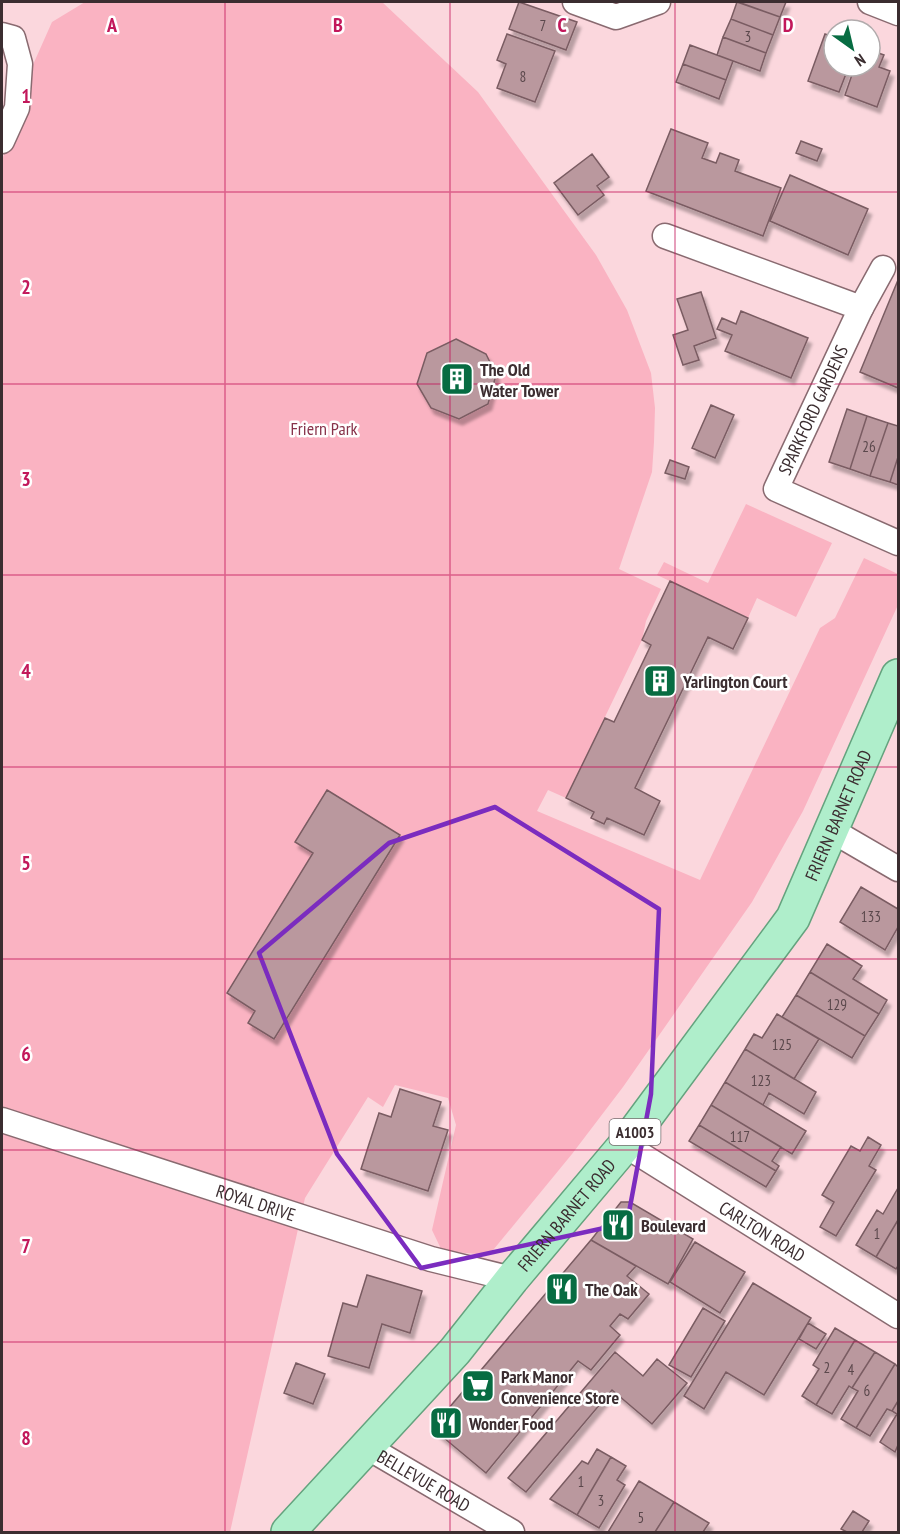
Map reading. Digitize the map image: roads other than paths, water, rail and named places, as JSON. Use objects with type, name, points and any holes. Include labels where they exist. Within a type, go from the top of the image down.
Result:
[{"type":"main road","name":"FRIERN BARNET ROAD","points":[[288,1533],[455,1351],[626,1146],[794,918],[898,676]]},
{"type":"street","points":[[575,2],[616,17],[658,2]]},
{"type":"street","points":[[870,2],[898,13]]},
{"type":"street","points":[[2,34],[13,38],[20,64],[17,108],[2,141]]},
{"type":"street","points":[[665,236],[861,308]]},
{"type":"street","name":"SPARKFORD GARDENS","points":[[883,268],[861,308],[776,489],[898,543]]},
{"type":"street","points":[[831,830],[898,869]]},
{"type":"street","name":"ROYAL DRIVE","points":[[2,1120],[431,1259],[513,1279]]},
{"type":"street","name":"CARLTON ROAD","points":[[626,1146],[898,1316]]},
{"type":"street","name":"BELLEVUE ROAD","points":[[367,1447],[512,1533]]},
{"type":"place","name":"The Old Water Tower","points":[[457,379]]},
{"type":"place","name":"Yarlington Court","points":[[660,681]]},
{"type":"place","name":"Boulevard","points":[[618,1225]]},
{"type":"place","name":"The Oak","points":[[562,1289]]},
{"type":"place","name":"Park Manor Convenience Store","points":[[478,1386]]},
{"type":"place","name":"Wonder Food","points":[[446,1423]]},
{"type":"park label","name":"Friern Park","points":[[324,428]]}]
